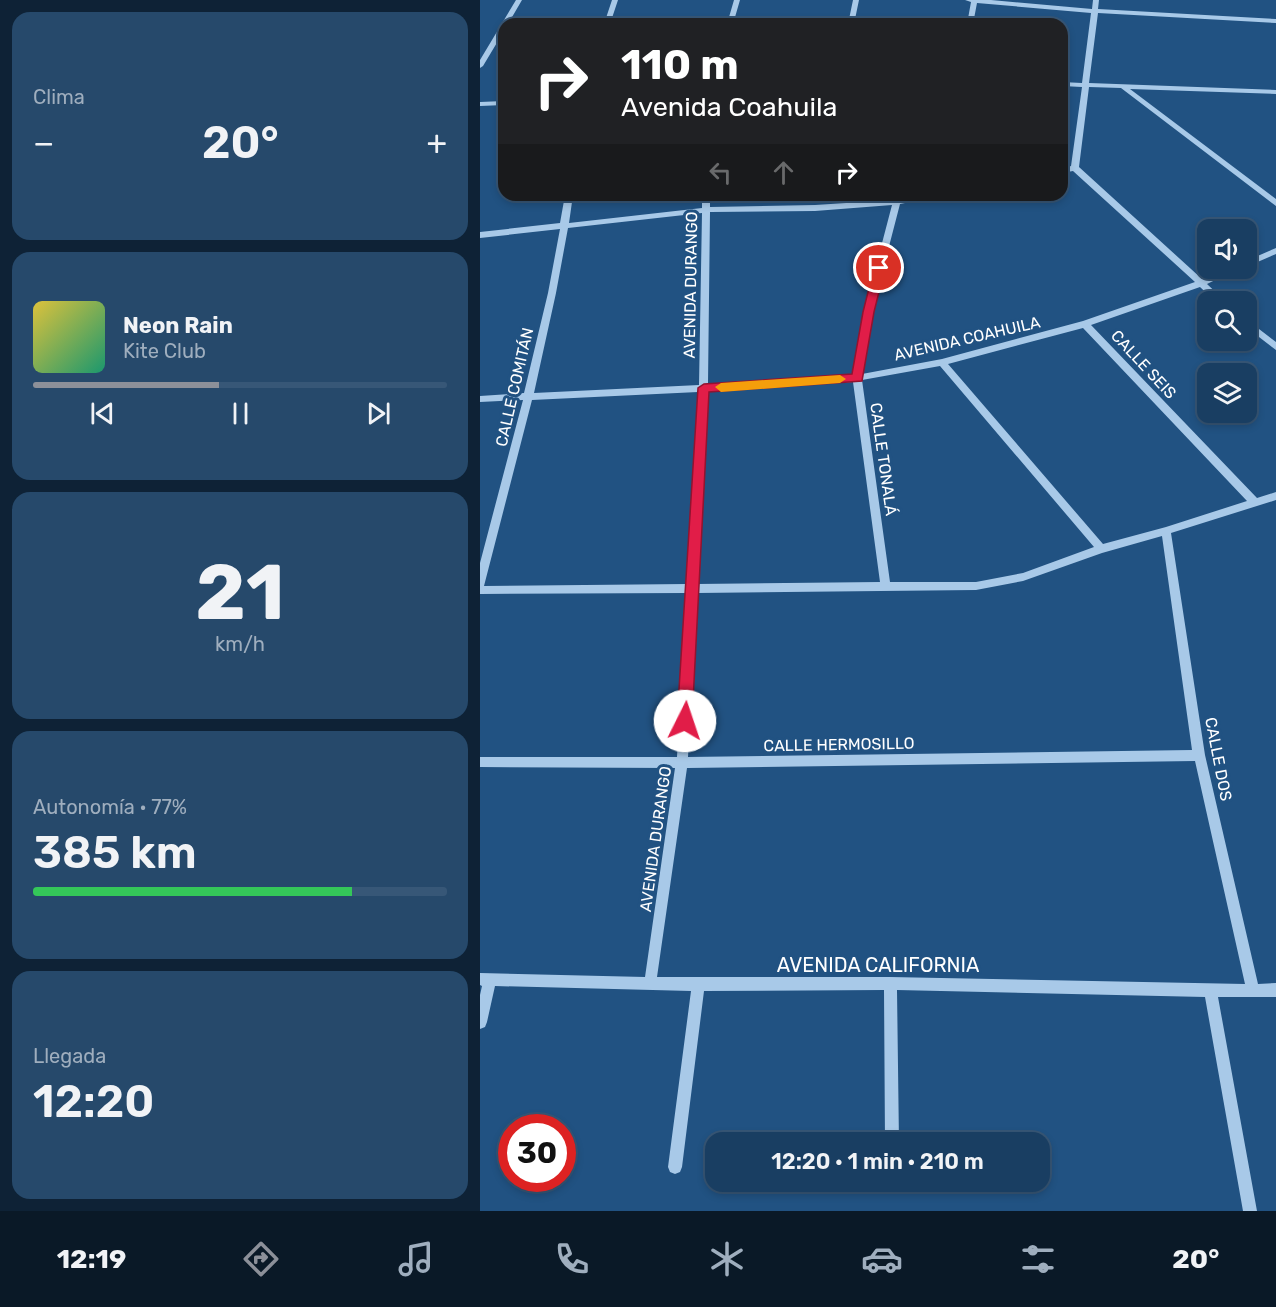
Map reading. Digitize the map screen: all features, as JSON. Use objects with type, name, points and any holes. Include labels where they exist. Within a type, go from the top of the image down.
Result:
[{"type":"street","points":[[508,18],[519,0]]},
{"type":"street","points":[[609,18],[615,0]]},
{"type":"street","points":[[732,18],[737,0]]},
{"type":"street","points":[[852,18],[856,0]]},
{"type":"street","points":[[968,0],[1095,11],[1276,21]]},
{"type":"street","points":[[1075,168],[1096,0]]},
{"type":"street","points":[[971,18],[974,1]]},
{"type":"street","points":[[480,66],[498,35]]},
{"type":"street","points":[[1068,84],[1276,92]]},
{"type":"street","points":[[1121,85],[1276,203]]},
{"type":"street","points":[[480,105],[498,104]]},
{"type":"street","points":[[1068,170],[1075,168]]},
{"type":"street","points":[[1075,168],[1210,291]]},
{"type":"street","name":"CALLE COMITÁN","points":[[480,584],[528,397],[568,201]]},
{"type":"street","name":"AVENIDA DURANGO","points":[[650,984],[682,763],[704,388],[706,201]]},
{"type":"street","points":[[480,235],[705,210],[815,208],[879,201]]},
{"type":"street","name":"CALLE TONALÁ","points":[[886,588],[858,378],[868,312],[896,201]]},
{"type":"street","points":[[1257,259],[1276,251]]},
{"type":"street","name":"AVENIDA COAHUILA","points":[[480,399],[858,378],[942,362],[1085,324],[1210,279]]},
{"type":"street","name":"CALLE SEIS","points":[[1085,324],[1255,503]]},
{"type":"street","points":[[1257,331],[1276,347]]},
{"type":"street","points":[[942,362],[1101,549]]},
{"type":"street","points":[[480,590],[976,586],[1023,577],[1101,549],[1166,531],[1276,495]]},
{"type":"street","name":"CALLE DOS","points":[[1166,531],[1199,755],[1253,990]]},
{"type":"street","name":"CALLE HERMOSILLO","points":[[480,762],[682,763],[1199,755]]},
{"type":"street","points":[[480,1022],[485,980]]},
{"type":"street","name":"AVENIDA CALIFORNIA","points":[[485,980],[698,985],[890,983],[1210,991],[1276,990]]},
{"type":"street","points":[[890,983],[892,1132]]},
{"type":"street","points":[[675,1167],[698,985]]},
{"type":"street","points":[[1210,991],[1250,1211]]},
{"type":"slow traffic","points":[[721,387],[840,379]]},
{"type":"route","points":[[685,721],[704,388],[858,378],[868,312],[879,268]]}]
